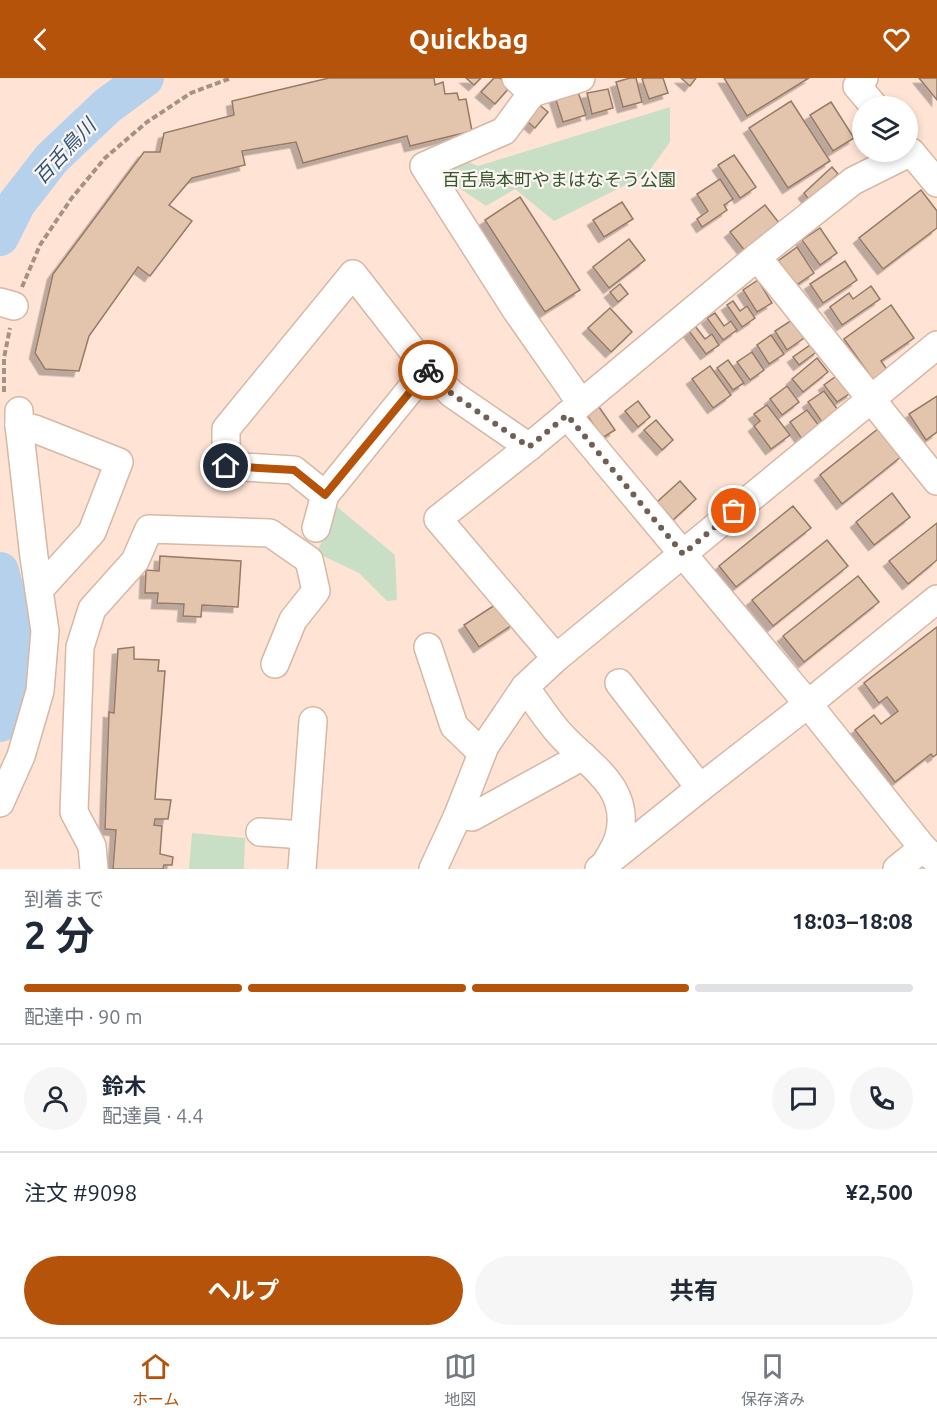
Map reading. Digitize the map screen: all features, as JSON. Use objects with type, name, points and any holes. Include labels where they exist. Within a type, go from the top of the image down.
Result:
[{"type":"street","points":[[581,78],[524,86],[504,130],[424,166],[516,310],[574,409],[683,554],[930,855],[897,869]]},
{"type":"street","points":[[864,78],[857,87],[865,96]]},
{"type":"street","points":[[918,161],[937,183]]},
{"type":"street","points":[[556,658],[438,519],[529,447],[757,257],[853,181],[887,162]]},
{"type":"street","points":[[757,257],[937,481]]},
{"type":"street","points":[[325,495],[294,470],[226,466],[226,429],[353,274],[427,369],[452,394],[529,447]]},
{"type":"street","points":[[433,869],[458,815],[485,746],[525,687],[556,658],[937,345]]},
{"type":"street","points":[[316,528],[325,495],[427,369]]},
{"type":"street","points":[[14,411],[35,429],[119,462],[92,532],[39,590]]},
{"type":"street","points":[[0,802],[21,756],[40,692],[45,631],[14,411]]},
{"type":"street","points":[[94,869],[92,846],[74,812],[80,647],[92,609],[135,561],[149,529],[270,533],[309,560],[315,591],[293,620],[275,664]]},
{"type":"street","points":[[604,867],[937,600]]},
{"type":"street","points":[[428,647],[454,726],[482,753]]},
{"type":"street","points":[[619,683],[700,788]]},
{"type":"street","points":[[525,687],[560,734],[602,774],[614,791],[622,812],[619,837],[604,867]]},
{"type":"street","points":[[302,869],[313,721]]},
{"type":"street","points":[[458,815],[472,817],[583,756]]},
{"type":"street","points":[[260,832],[304,835]]},
{"type":"path","points":[[14,411],[4,358],[7,304],[40,245],[71,199],[105,158],[147,122],[191,93],[231,78]]},
{"type":"green space","name":"百舌鳥本町やまはなそう公園","points":[[670,107],[670,142],[647,174],[554,221],[515,189],[486,206],[449,181],[449,171],[466,161],[478,166]]},
{"type":"green space","points":[[336,506],[395,555],[397,600],[387,601],[359,573],[317,553]]},
{"type":"green space","points":[[192,833],[245,838],[245,869],[189,869]]},
{"type":"building","points":[[329,78],[434,78],[435,85],[443,82],[445,94],[457,93],[459,100],[466,99],[472,131],[410,146],[407,136],[303,163],[296,142],[242,151],[245,165],[192,178],[169,205],[192,221],[150,276],[138,267],[89,336],[79,371],[45,369],[35,353],[53,274],[144,152],[160,152],[164,133],[234,115],[232,101]]},
{"type":"building","points":[[466,78],[481,78],[474,85]]},
{"type":"building","points":[[494,78],[500,78],[510,87],[495,104],[481,92]]},
{"type":"building","points":[[636,78],[642,102],[623,107],[616,82]]},
{"type":"building","points":[[663,78],[668,93],[649,99],[642,79]]},
{"type":"building","points":[[681,78],[696,78],[690,86]]},
{"type":"building","points":[[724,78],[809,78],[747,116]]},
{"type":"building","points":[[919,78],[937,78],[937,100]]},
{"type":"building","points":[[577,89],[586,115],[563,122],[555,97]]},
{"type":"building","points":[[608,89],[613,108],[592,114],[587,93]]},
{"type":"building","points":[[791,101],[830,161],[788,188],[749,128]]},
{"type":"building","points":[[536,102],[548,112],[535,128],[522,117]]},
{"type":"building","points":[[831,102],[852,135],[852,139],[833,151],[810,115]]},
{"type":"building","points":[[734,155],[756,187],[740,198],[718,165]]},
{"type":"building","points":[[832,167],[838,174],[809,200],[804,193]]},
{"type":"building","points":[[720,179],[733,199],[724,205],[727,210],[702,227],[697,219],[708,211],[697,194]]},
{"type":"building","points":[[921,190],[937,211],[937,228],[883,269],[859,238]]},
{"type":"building","points":[[520,197],[580,290],[545,312],[485,220]]},
{"type":"building","points":[[622,202],[633,219],[604,237],[593,220]]},
{"type":"building","points":[[765,205],[780,224],[745,251],[730,232]]},
{"type":"building","points":[[820,228],[837,253],[820,265],[802,240]]},
{"type":"building","points":[[629,239],[645,260],[609,288],[593,267]]},
{"type":"building","points":[[797,247],[814,273],[795,286],[778,261]]},
{"type":"building","points":[[845,261],[857,280],[823,303],[810,284]]},
{"type":"building","points":[[758,280],[772,303],[757,312],[743,290]]},
{"type":"building","points":[[620,284],[628,294],[618,302],[610,292]]},
{"type":"building","points":[[871,286],[880,299],[842,325],[830,307],[849,293],[853,299]]},
{"type":"building","points":[[733,301],[740,311],[747,306],[755,318],[742,327],[727,305]]},
{"type":"building","points":[[891,305],[914,338],[881,361],[888,371],[874,381],[844,339]]},
{"type":"building","points":[[610,308],[632,332],[611,352],[588,328]]},
{"type":"building","points":[[715,313],[724,326],[731,321],[737,330],[723,340],[707,318]]},
{"type":"building","points":[[792,320],[804,338],[787,350],[775,331]]},
{"type":"building","points":[[695,326],[705,339],[712,334],[719,345],[706,354],[689,331]]},
{"type":"building","points":[[771,335],[784,354],[769,364],[757,345]]},
{"type":"building","points":[[813,343],[819,350],[799,365],[793,357]]},
{"type":"building","points":[[752,352],[764,370],[750,380],[737,362]]},
{"type":"building","points":[[817,358],[828,372],[803,392],[792,379]]},
{"type":"building","points":[[728,360],[744,383],[733,390],[717,368]]},
{"type":"building","points":[[710,366],[731,395],[713,408],[692,379]]},
{"type":"building","points":[[839,374],[852,392],[837,402],[824,385]]},
{"type":"building","points":[[787,386],[799,402],[782,415],[770,399]]},
{"type":"building","points":[[824,391],[838,410],[822,422],[808,402]]},
{"type":"building","points":[[937,396],[937,432],[926,440],[909,414]]},
{"type":"building","points":[[638,401],[650,417],[638,427],[625,411]]},
{"type":"building","points":[[767,405],[790,435],[771,449],[754,426],[760,421],[754,414]]},
{"type":"building","points":[[599,407],[615,430],[602,438],[587,415]]},
{"type":"building","points":[[807,410],[820,427],[802,439],[790,422]]},
{"type":"building","points":[[656,420],[673,440],[662,450],[644,430]]},
{"type":"building","points":[[879,428],[902,456],[842,504],[820,475]]},
{"type":"building","points":[[680,481],[696,499],[673,520],[657,502]]},
{"type":"building","points":[[892,493],[910,517],[874,545],[856,522]]},
{"type":"building","points":[[793,506],[811,528],[736,587],[719,566]]},
{"type":"building","points":[[937,523],[937,560],[908,584],[889,561]]},
{"type":"building","points":[[827,540],[848,566],[773,626],[752,600]]},
{"type":"building","points":[[160,556],[241,561],[238,607],[202,605],[201,617],[183,616],[184,604],[157,603],[158,593],[145,593],[146,570],[159,571]]},
{"type":"building","points":[[858,576],[879,602],[804,662],[783,636]]},
{"type":"building","points":[[501,601],[515,623],[479,647],[464,625]]},
{"type":"building","points":[[937,627],[937,754],[933,757],[931,754],[895,782],[855,730],[874,715],[881,724],[898,711],[887,697],[879,703],[864,683]]},
{"type":"building","points":[[134,647],[134,659],[159,660],[158,671],[165,671],[155,799],[171,800],[168,819],[155,819],[154,825],[162,826],[160,854],[173,857],[172,865],[164,865],[163,869],[113,869],[116,830],[105,829],[109,712],[114,713],[118,649]]},
{"type":"waterway","name":"百舌鳥川","points":[[0,237],[17,203],[52,158],[107,106],[145,78]]},
{"type":"waterway","name":"百舌鳥川","points":[[0,571],[14,625],[10,692],[0,723]]},
{"type":"way so far","points":[[428,370],[452,394],[529,447],[567,415],[683,554],[734,511]]},
{"type":"route","points":[[226,466],[294,470],[325,495],[428,370]]}]
